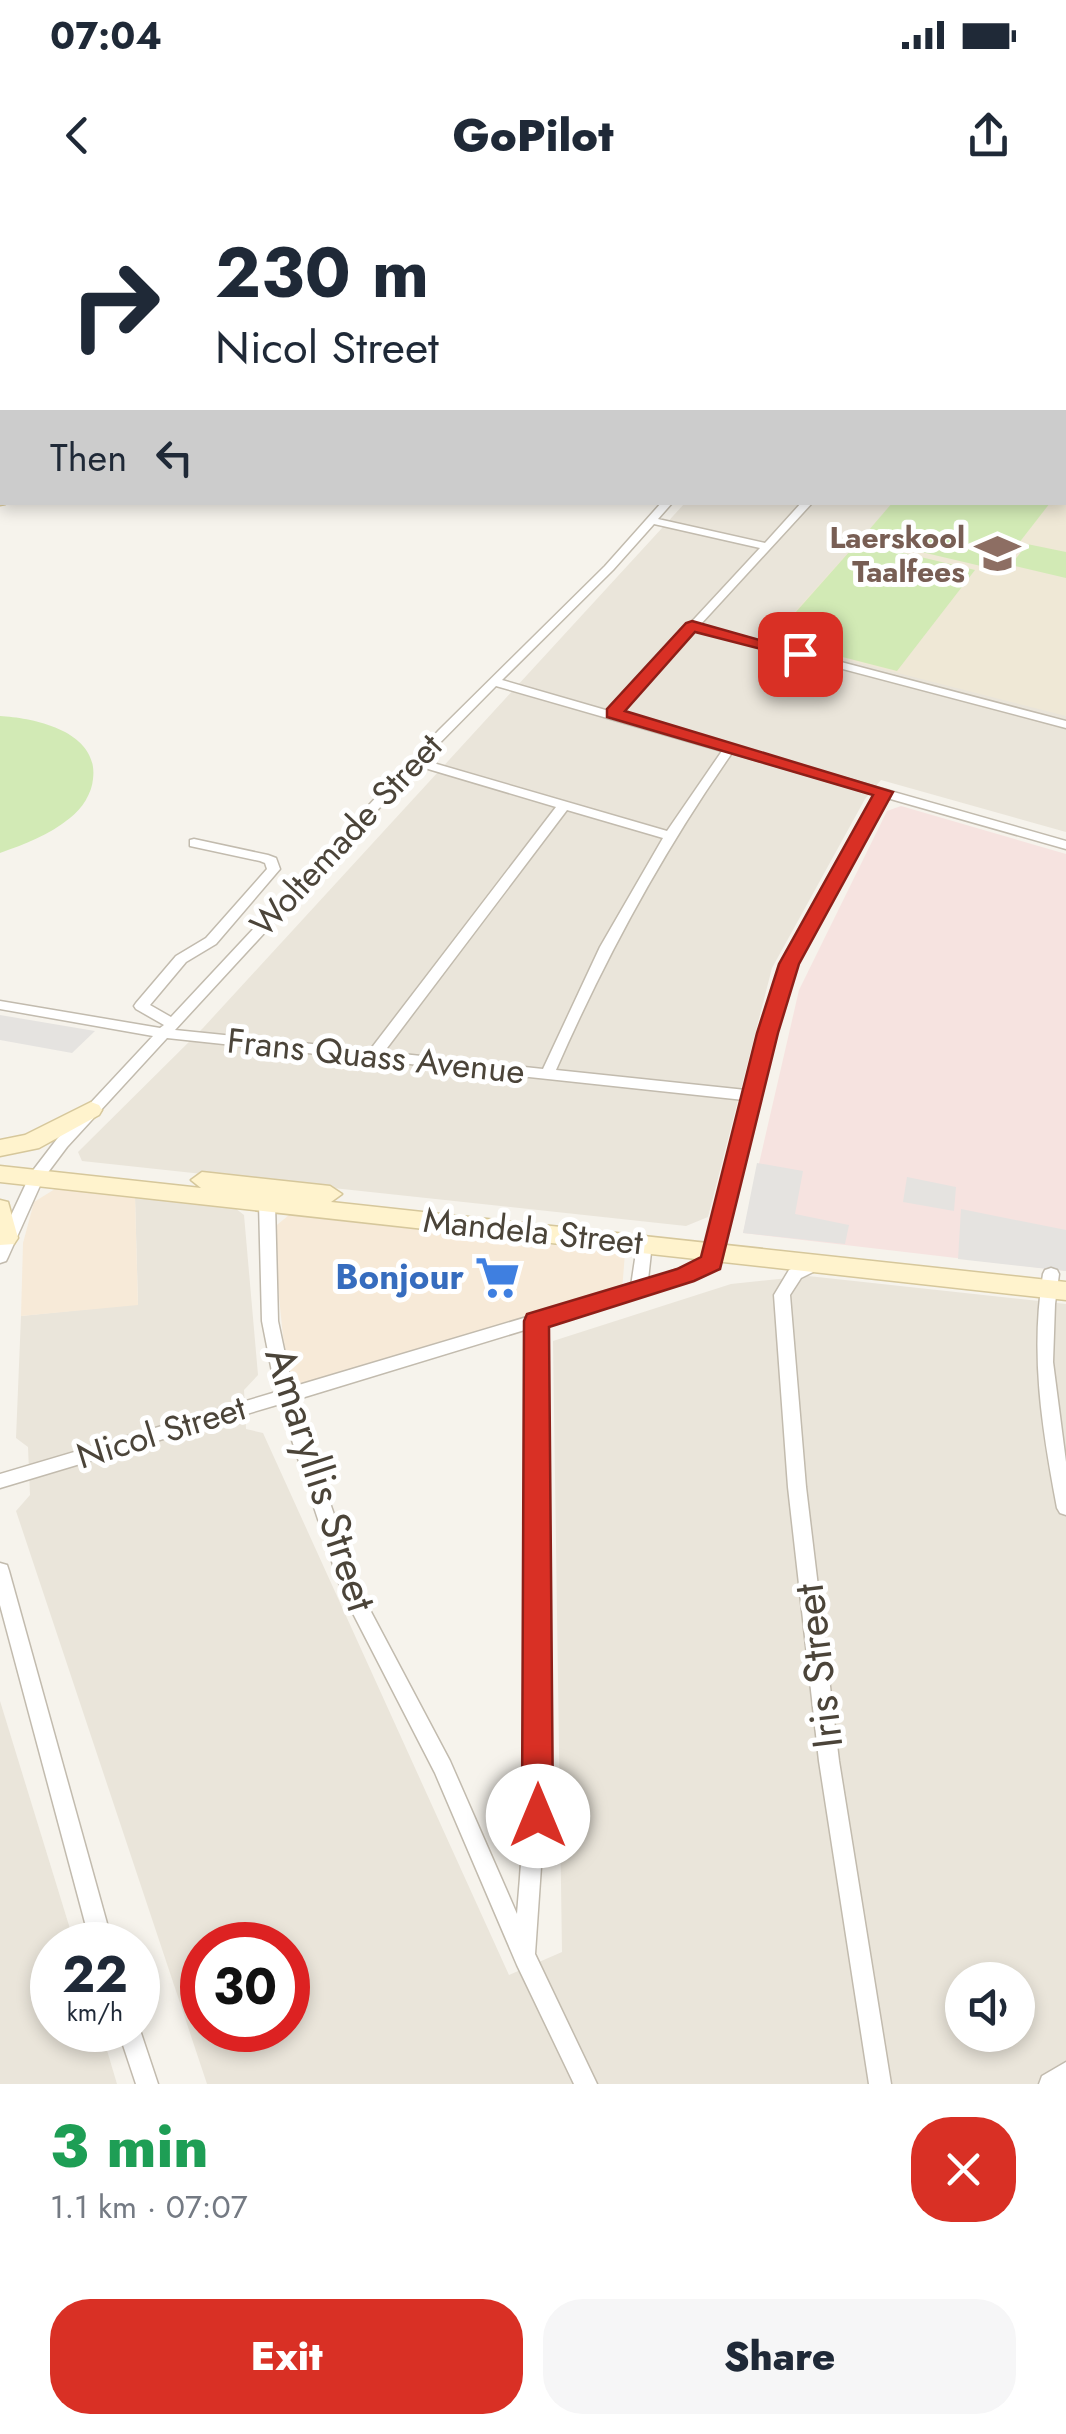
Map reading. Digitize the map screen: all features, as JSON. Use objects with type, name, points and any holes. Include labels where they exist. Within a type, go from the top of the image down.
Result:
[{"type":"main road","points":[[0,1148],[30,1142],[92,1110]]},
{"type":"main road","name":"Mandela Street","points":[[0,1159],[40,1171]]},
{"type":"main road","name":"Mandela Street","points":[[0,1174],[40,1171],[1058,1283]]},
{"type":"main road","name":"Mandela Street","points":[[270,1196],[644,1243],[718,1244],[818,1263],[1058,1283]]},
{"type":"main road","points":[[0,1208],[3,1248]]},
{"type":"street","name":"Woltemade Street","points":[[3,1248],[40,1171],[92,1110],[416,762],[665,505]]},
{"type":"street","points":[[613,713],[805,505]]},
{"type":"street","points":[[651,520],[765,546]]},
{"type":"street","points":[[692,626],[1066,725]]},
{"type":"street","points":[[494,682],[1066,845]]},
{"type":"street","points":[[547,1076],[598,959],[668,835],[729,749]]},
{"type":"street","points":[[416,762],[668,835]]},
{"type":"street","points":[[718,1244],[789,964],[884,792]]},
{"type":"street","points":[[374,1055],[564,805]]},
{"type":"street","points":[[166,1027],[141,1006],[181,959],[210,942],[274,869],[271,860],[194,843]]},
{"type":"street","name":"Frans Quass Avenue","points":[[0,1006],[547,1076],[753,1096]]},
{"type":"street","name":"Amaryllis Street","points":[[270,1196],[270,1321],[285,1395],[351,1592],[443,1768],[524,1957],[586,2084]]},
{"type":"street","points":[[639,1290],[644,1243]]},
{"type":"street","name":"Nicol Street","points":[[0,1481],[639,1290],[712,1262],[718,1244]]},
{"type":"street","name":"Iris Street","points":[[818,1263],[795,1274],[782,1295],[797,1487],[828,1761],[880,2084]]},
{"type":"street","points":[[1058,1283],[1046,1386],[1066,1508]]},
{"type":"street","points":[[524,1957],[538,1816],[536,1321]]},
{"type":"street","points":[[0,1571],[96,1922]]},
{"type":"street","points":[[137,2052],[148,2084]]},
{"type":"street","points":[[1050,2084],[1066,2073]]},
{"type":"shaded area","points":[[683,505],[1066,505],[1066,832],[881,780],[865,799],[772,968],[708,1217],[686,1226],[82,1161],[78,1152],[203,1028]]},
{"type":"shaded area","points":[[891,505],[1066,505],[1066,716],[769,640]]},
{"type":"shaded area","points":[[901,806],[1066,854],[1066,1271],[743,1233],[799,990],[887,811]]},
{"type":"shaded area","points":[[0,1015],[95,1031],[72,1053],[0,1040]]},
{"type":"shaded area","points":[[757,1163],[803,1171],[795,1214],[849,1225],[845,1244],[743,1233]]},
{"type":"shaded area","points":[[907,1177],[956,1187],[954,1211],[903,1202]]},
{"type":"shaded area","points":[[55,1189],[135,1197],[138,1305],[21,1316],[23,1243],[34,1202]]},
{"type":"shaded area","points":[[135,1197],[235,1208],[244,1215],[258,1375],[244,1390],[246,1429],[263,1433],[509,1975],[562,1952],[553,1341],[731,1284],[808,1276],[1066,1304],[1066,2084],[207,2084],[196,2052],[310,2052],[310,1922],[180,1922],[180,2003],[160,1943],[160,1922],[153,1922],[16,1511],[30,1495],[28,1447],[16,1438],[21,1316],[138,1304]]},
{"type":"shaded area","points":[[961,1209],[1066,1230],[1066,1271],[958,1259]]},
{"type":"shaded area","points":[[289,1215],[625,1253],[622,1291],[308,1385],[294,1382],[287,1375],[272,1229]]},
{"type":"shaded area","points":[[0,1701],[68,1922],[30,1922],[30,2052],[108,2052],[117,2084],[0,2084]]},
{"type":"green space","name":"Laerskool Taalfees","points":[[890,505],[1048,505],[998,570],[862,538]]},
{"type":"green space","points":[[858,542],[975,570],[897,671],[772,639]]},
{"type":"green space","points":[[1027,544],[1066,552],[1066,578],[1011,565]]},
{"type":"green space","points":[[0,716],[47,724],[76,739],[92,763],[93,779],[86,800],[70,818],[45,834],[0,853]]},
{"type":"place","name":"Laerskool Taalfees","points":[[998,554]]},
{"type":"place","name":"Bonjour","points":[[497,1277]]},
{"type":"route","points":[[538,1816],[540,1430],[536,1321],[686,1275],[712,1262],[768,1033],[789,964],[884,792],[613,713],[692,626],[800,654]]}]
